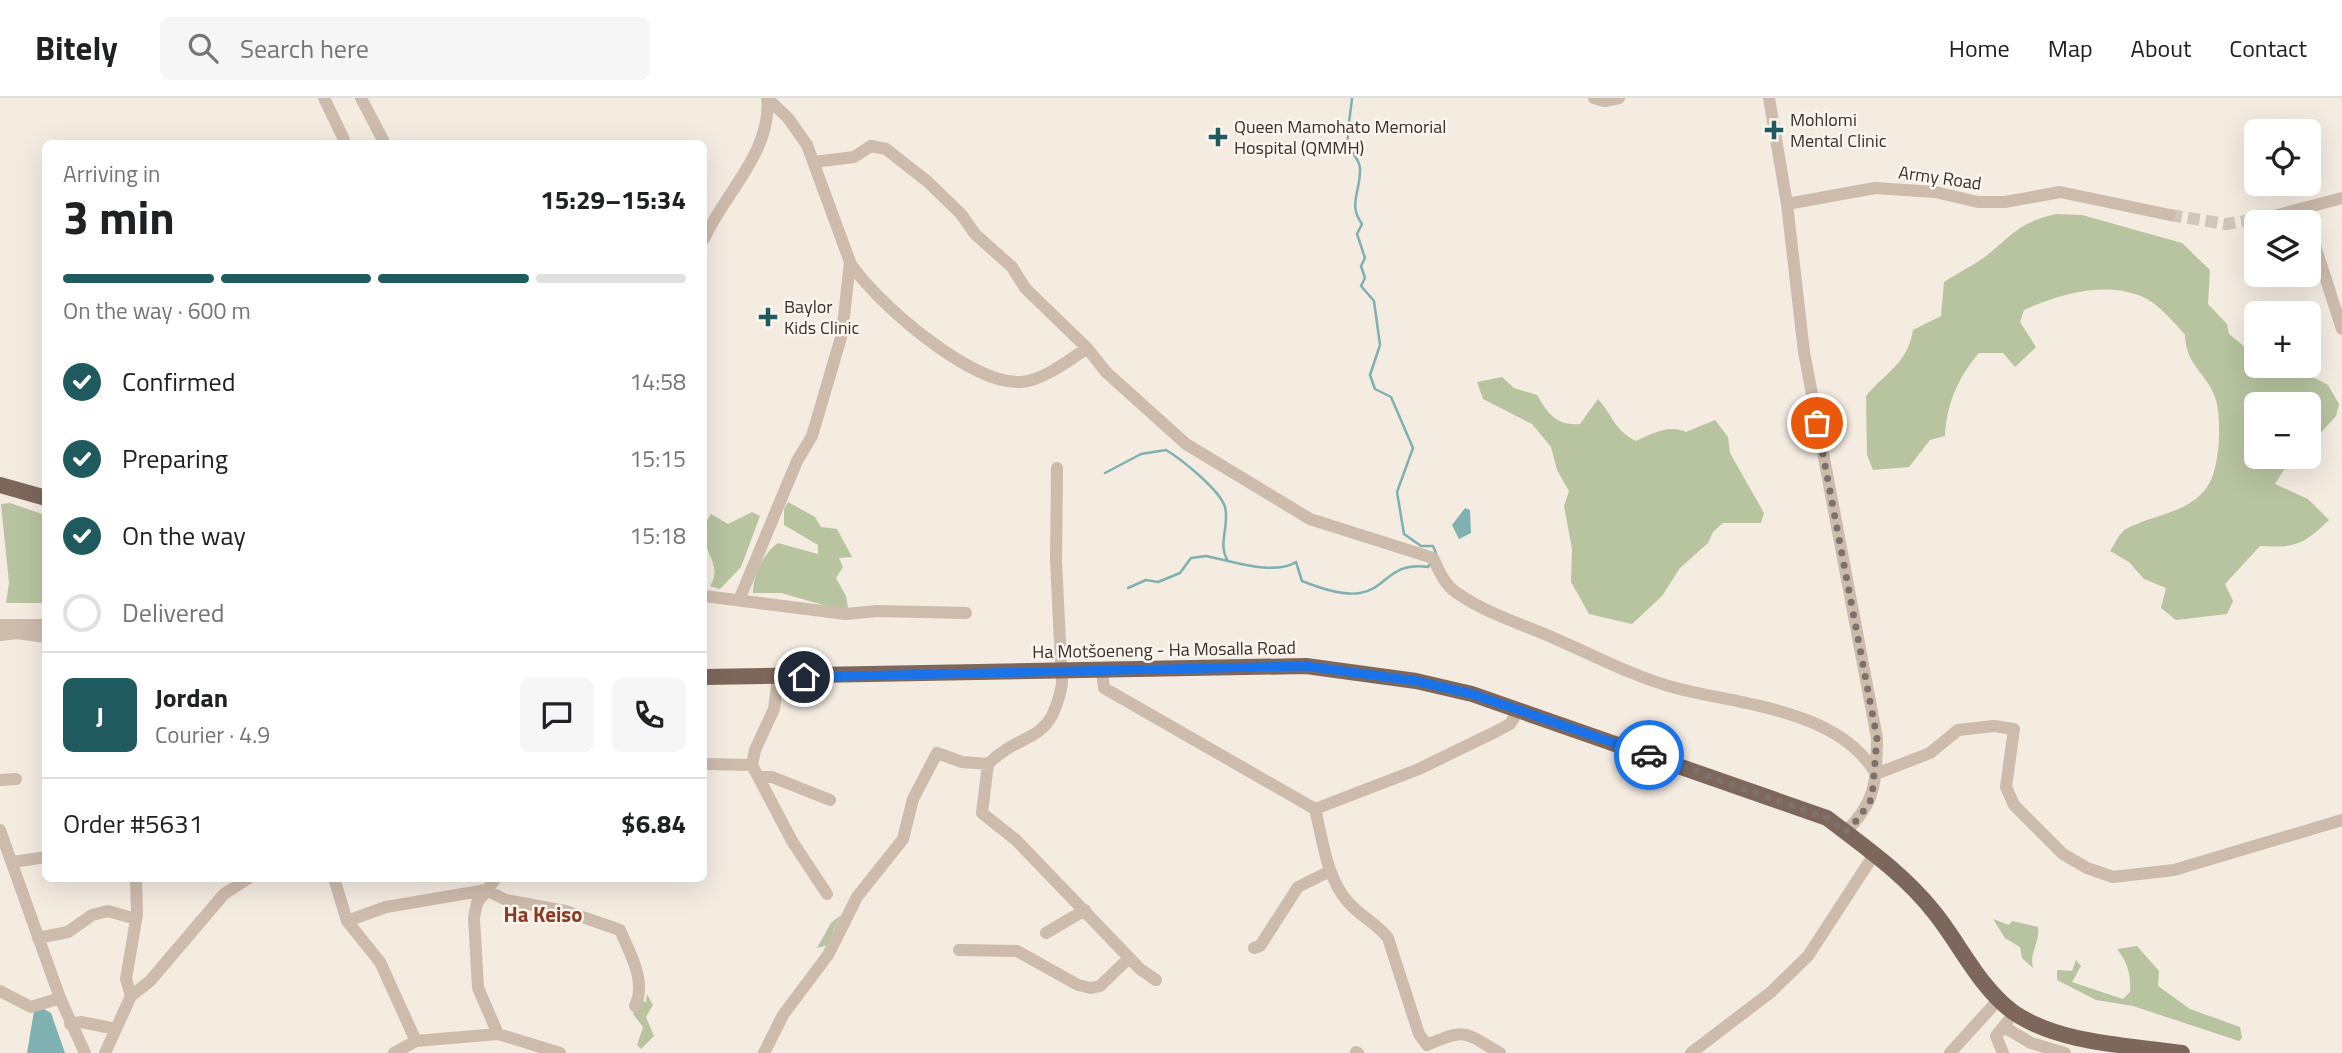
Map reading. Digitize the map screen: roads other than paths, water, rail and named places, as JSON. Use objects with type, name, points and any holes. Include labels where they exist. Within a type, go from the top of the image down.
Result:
[{"type":"main road","points":[[0,485],[42,497]]},
{"type":"main road","name":"Ha Motšoeneng - Ha Mosalla Road","points":[[707,677],[1061,673],[1306,666],[1416,681],[1472,694],[1827,818],[1875,853],[1934,911],[1970,965],[2013,1012],[2060,1034],[2182,1053]]},
{"type":"street","points":[[324,98],[344,140]]},
{"type":"street","points":[[361,98],[383,140]]},
{"type":"street","points":[[767,98],[788,118],[807,145],[850,262],[881,302],[905,321],[961,361],[1006,382],[1024,383],[1087,348]]},
{"type":"street","points":[[707,234],[763,135],[769,113],[767,98]]},
{"type":"street","points":[[1594,98],[1604,101],[1619,98]]},
{"type":"street","points":[[1769,98],[1787,204],[1804,352],[1877,738],[1872,798],[1845,832]]},
{"type":"street","points":[[814,162],[854,157],[871,146],[886,149],[904,161],[961,214],[975,234],[1012,267],[1025,288],[1087,348],[1106,372],[1186,444],[1275,500],[1310,519],[1433,558],[1442,578],[1456,592],[1492,612],[1598,657],[1670,686],[1780,711],[1803,720],[1858,749],[1876,774]]},
{"type":"street","name":"Army Road","points":[[1787,204],[1875,188],[1935,192],[1978,202],[2005,202],[2060,192],[2171,215]]},
{"type":"street","points":[[2321,211],[2342,198]]},
{"type":"street","points":[[739,600],[797,461],[812,436],[842,334],[850,262]]},
{"type":"street","points":[[2321,263],[2342,329]]},
{"type":"street","points":[[1057,468],[1056,562],[1061,673],[1059,700],[1045,728],[1033,738],[1001,751],[988,764],[982,813],[1016,840],[1129,957],[1156,980]]},
{"type":"street","points":[[707,596],[846,614],[877,611],[966,613]]},
{"type":"street","points":[[0,625],[42,625]]},
{"type":"street","points":[[0,635],[18,633],[42,636]]},
{"type":"street","points":[[1102,671],[1104,688],[1315,809],[1330,871],[1350,904],[1379,926],[1388,939],[1424,1049],[1453,1034],[1472,1035],[1500,1053]]},
{"type":"street","points":[[778,678],[774,709],[755,750],[752,765],[761,777],[792,841],[827,894]]},
{"type":"street","points":[[1315,809],[1419,769],[1475,742],[1510,724],[1518,711]]},
{"type":"street","points":[[1876,774],[1930,753],[1958,730],[1994,726],[2014,729],[2006,787],[2014,805],[2063,854],[2087,868],[2113,877],[2175,870],[2342,820]]},
{"type":"street","points":[[764,1053],[783,1015],[828,956],[857,897],[902,839],[913,799],[937,753],[962,762],[988,764]]},
{"type":"street","points":[[707,764],[752,765]]},
{"type":"street","points":[[761,777],[772,777],[830,800]]},
{"type":"street","points":[[0,780],[16,779]]},
{"type":"street","points":[[0,830],[4,849],[13,862],[60,998],[85,1053]]},
{"type":"street","points":[[1691,1053],[1771,992],[1808,956],[1875,853]]},
{"type":"street","points":[[13,862],[42,858]]},
{"type":"street","points":[[1254,948],[1260,946],[1298,887],[1330,871]]},
{"type":"street","points":[[131,996],[127,979],[136,919],[136,882]]},
{"type":"street","points":[[224,894],[225,882]]},
{"type":"street","points":[[105,1053],[131,996],[150,981],[224,894],[243,882]]},
{"type":"street","points":[[335,882],[347,920],[380,962],[416,1041]]},
{"type":"street","points":[[493,882],[486,890],[474,918],[478,988],[498,1034]]},
{"type":"street","points":[[347,920],[386,907],[486,890],[506,900],[565,911],[620,930],[639,982],[640,994],[635,1006]]},
{"type":"street","points":[[1046,933],[1085,910]]},
{"type":"street","points":[[38,937],[75,929],[92,915],[108,911],[136,919]]},
{"type":"street","points":[[959,950],[1017,951],[1078,985],[1091,988],[1100,986],[1129,957]]},
{"type":"street","points":[[0,991],[31,1007],[60,998]]},
{"type":"street","points":[[1950,1053],[2000,998]]},
{"type":"street","points":[[2003,1053],[1996,1036],[2013,1012]]},
{"type":"street","points":[[70,1024],[81,1022],[116,1029]]},
{"type":"street","points":[[2004,1027],[2031,1043],[2065,1053]]},
{"type":"street","points":[[394,1053],[416,1041],[498,1034],[559,1053]]},
{"type":"water","points":[[1465,508],[1470,510],[1471,533],[1459,539],[1452,525]]},
{"type":"water","points":[[40,1007],[51,1013],[65,1053],[27,1053],[34,1011]]},
{"type":"waterway","points":[[1352,98],[1348,142],[1360,167],[1355,204],[1362,224],[1357,234],[1365,258],[1361,266],[1365,278],[1361,286],[1374,301],[1380,345],[1370,375],[1375,389],[1391,397],[1413,448],[1397,492],[1404,534],[1421,546],[1433,546],[1436,553]]},
{"type":"waterway","points":[[1105,473],[1141,454],[1166,450],[1199,476],[1222,500],[1226,514],[1224,548],[1228,561],[1272,568],[1296,562],[1302,581],[1330,590],[1360,593],[1377,586],[1405,568],[1428,567],[1431,562]]},
{"type":"waterway","points":[[1128,588],[1146,580],[1158,582],[1180,573],[1191,558],[1206,556],[1228,561]]},
{"type":"tunnel","points":[[2170,215],[2226,224],[2244,221]]},
{"type":"place","name":"Mohlomi Mental Clinic","points":[[1774,130]]},
{"type":"place","name":"Queen Mamohato Memorial Hospital (QMMH)","points":[[1218,137]]},
{"type":"place","name":"Baylor Kids Clinic","points":[[768,317]]},
{"type":"district","name":"Ha Keiso","points":[[543,915]]}]
